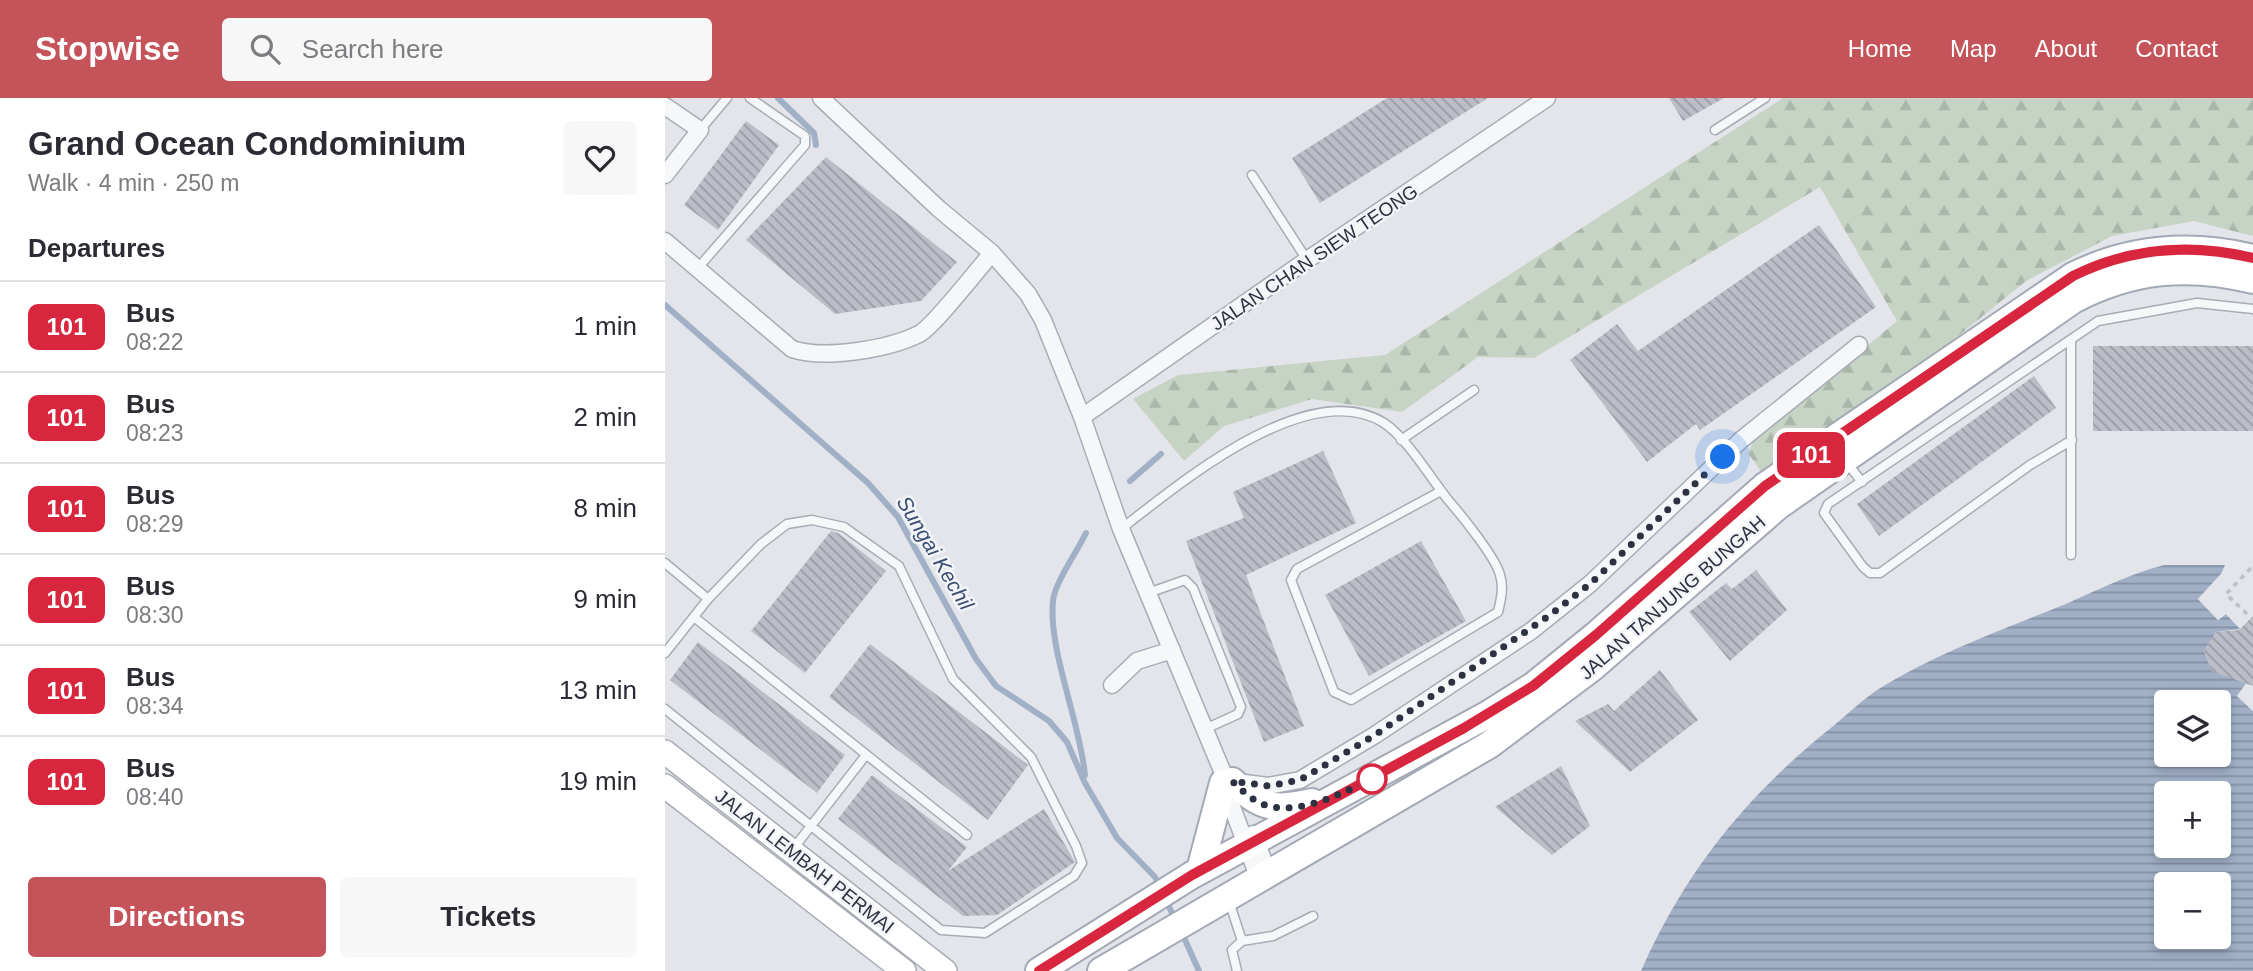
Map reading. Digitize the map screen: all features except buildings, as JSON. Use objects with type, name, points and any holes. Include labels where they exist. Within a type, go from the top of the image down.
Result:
[{"type":"main road","name":"JALAN TANJUNG BUNGAH","points":[[1039,971],[1136,907],[1196,872],[1341,796],[1487,715],[1533,686],[1596,635],[1765,486],[2073,276],[2098,264],[2142,251],[2196,248],[2253,258]]},
{"type":"main road","name":"JALAN TANJUNG BUNGAH","points":[[1101,971],[1489,745],[1593,667],[1778,506],[2073,300],[2100,286],[2142,273],[2193,271],[2253,280]]},
{"type":"main road","name":"JALAN LEMBAH PERMAI","points":[[665,752],[946,971]]},
{"type":"main road","points":[[1196,872],[1226,779],[1251,798],[1269,807],[1300,805],[1341,796]]},
{"type":"main road","name":"JALAN LEMBAH PERMAI","points":[[665,786],[904,971]]},
{"type":"street","points":[[821,98],[939,209],[992,253],[1028,294],[1042,320],[1082,417],[1121,529],[1264,877]]},
{"type":"street","name":"JALAN CHAN SIEW TEONG","points":[[1082,417],[1307,260],[1548,98]]},
{"type":"street","points":[[665,106],[700,130],[665,175]]},
{"type":"street","points":[[665,241],[792,349],[809,355],[866,349],[921,333],[992,253]]},
{"type":"street","points":[[1226,779],[1268,786],[1300,780],[1375,735],[1531,631],[1590,584],[1741,440],[1859,345]]},
{"type":"street","points":[[1112,685],[1137,662],[1172,650]]},
{"type":"lane","points":[[700,130],[727,98]]},
{"type":"lane","points":[[697,269],[805,145],[805,136],[750,98]]},
{"type":"lane","points":[[1715,130],[1765,98]]},
{"type":"lane","points":[[1252,175],[1307,260]]},
{"type":"lane","points":[[2072,440],[2030,466],[1880,573],[1870,573],[1863,568],[1825,513],[1828,504],[2098,321],[2144,310],[2197,303],[2253,309]]},
{"type":"lane","points":[[2071,341],[2071,555]]},
{"type":"lane","points":[[1401,440],[1474,390]]},
{"type":"lane","points":[[1121,529],[1235,448],[1263,431],[1290,420],[1323,413],[1368,416],[1385,424],[1441,491],[1500,573],[1502,591],[1499,612],[1351,700],[1341,698],[1334,692],[1291,580],[1297,569],[1441,491]]},
{"type":"lane","points":[[1845,461],[1861,482]]},
{"type":"lane","points":[[665,653],[708,599],[761,544],[787,524],[812,520],[844,527],[899,566],[953,679],[1031,757],[1076,846],[1081,863],[1074,876],[1000,926],[985,933],[967,934],[941,930],[665,709]]},
{"type":"lane","points":[[665,564],[708,599]]},
{"type":"lane","points":[[1148,593],[1176,581],[1185,580],[1193,588],[1241,707],[1238,713],[1205,729]]},
{"type":"lane","points":[[694,617],[967,835]]},
{"type":"lane","points":[[792,851],[866,755]]},
{"type":"lane","points":[[1219,904],[1242,941]]},
{"type":"lane","points":[[1237,971],[1233,950],[1242,941],[1273,936],[1313,916]]},
{"type":"path","points":[[2246,614],[2226,594],[2253,566]]},
{"type":"green space","points":[[1783,98],[2253,98],[2253,236],[2194,221],[2112,236],[2026,281],[1878,401],[1762,473],[1748,453],[1754,440],[1897,321],[1820,187],[1534,358],[1478,357],[1402,412],[1312,399],[1224,426],[1184,461],[1133,399],[1178,375],[1385,355]]},
{"type":"water","points":[[2164,565],[2225,565],[2221,574],[2198,599],[2218,620],[2226,614],[2241,629],[2247,682],[2237,696],[2253,711],[2253,971],[1641,971],[1677,900],[1721,837],[1772,780],[1862,701],[1902,675],[1943,655],[2121,580]]},
{"type":"pier","points":[[2221,574],[2224,576],[2203,599],[2219,615],[2228,611],[2243,626],[2250,684],[2242,695],[2253,706],[2253,711],[2237,696],[2247,683],[2212,671],[2204,651],[2216,632],[2240,629],[2226,614],[2218,620],[2198,599]]},
{"type":"waterway","points":[[778,98],[814,133],[816,145]]},
{"type":"waterway","name":"Sungai Kechil","points":[[665,305],[868,483],[898,517],[976,659],[996,686],[1049,721],[1067,742],[1085,783],[1117,838],[1155,877],[1160,887]]},
{"type":"waterway","name":"Sungai Kechil","points":[[1130,481],[1161,454]]},
{"type":"waterway","name":"Sungai Kechil","points":[[1085,775],[1055,641],[1053,601],[1057,586],[1086,533]]},
{"type":"waterway","name":"Sungai Kechil","points":[[1166,900],[1176,922]]},
{"type":"waterway","name":"Sungai Kechil","points":[[1181,931],[1199,971]]},
{"type":"bus line","name":"101","points":[[1039,971],[1136,907],[1464,728],[1533,686],[1596,635],[1765,486],[2073,276],[2098,264],[2142,251],[2196,248],[2253,258]]},
{"type":"route","points":[[1372,779],[1341,796],[1284,807],[1269,807],[1251,798],[1232,781],[1268,786],[1300,780],[1375,735],[1531,631],[1590,584],[1723,457]]}]
